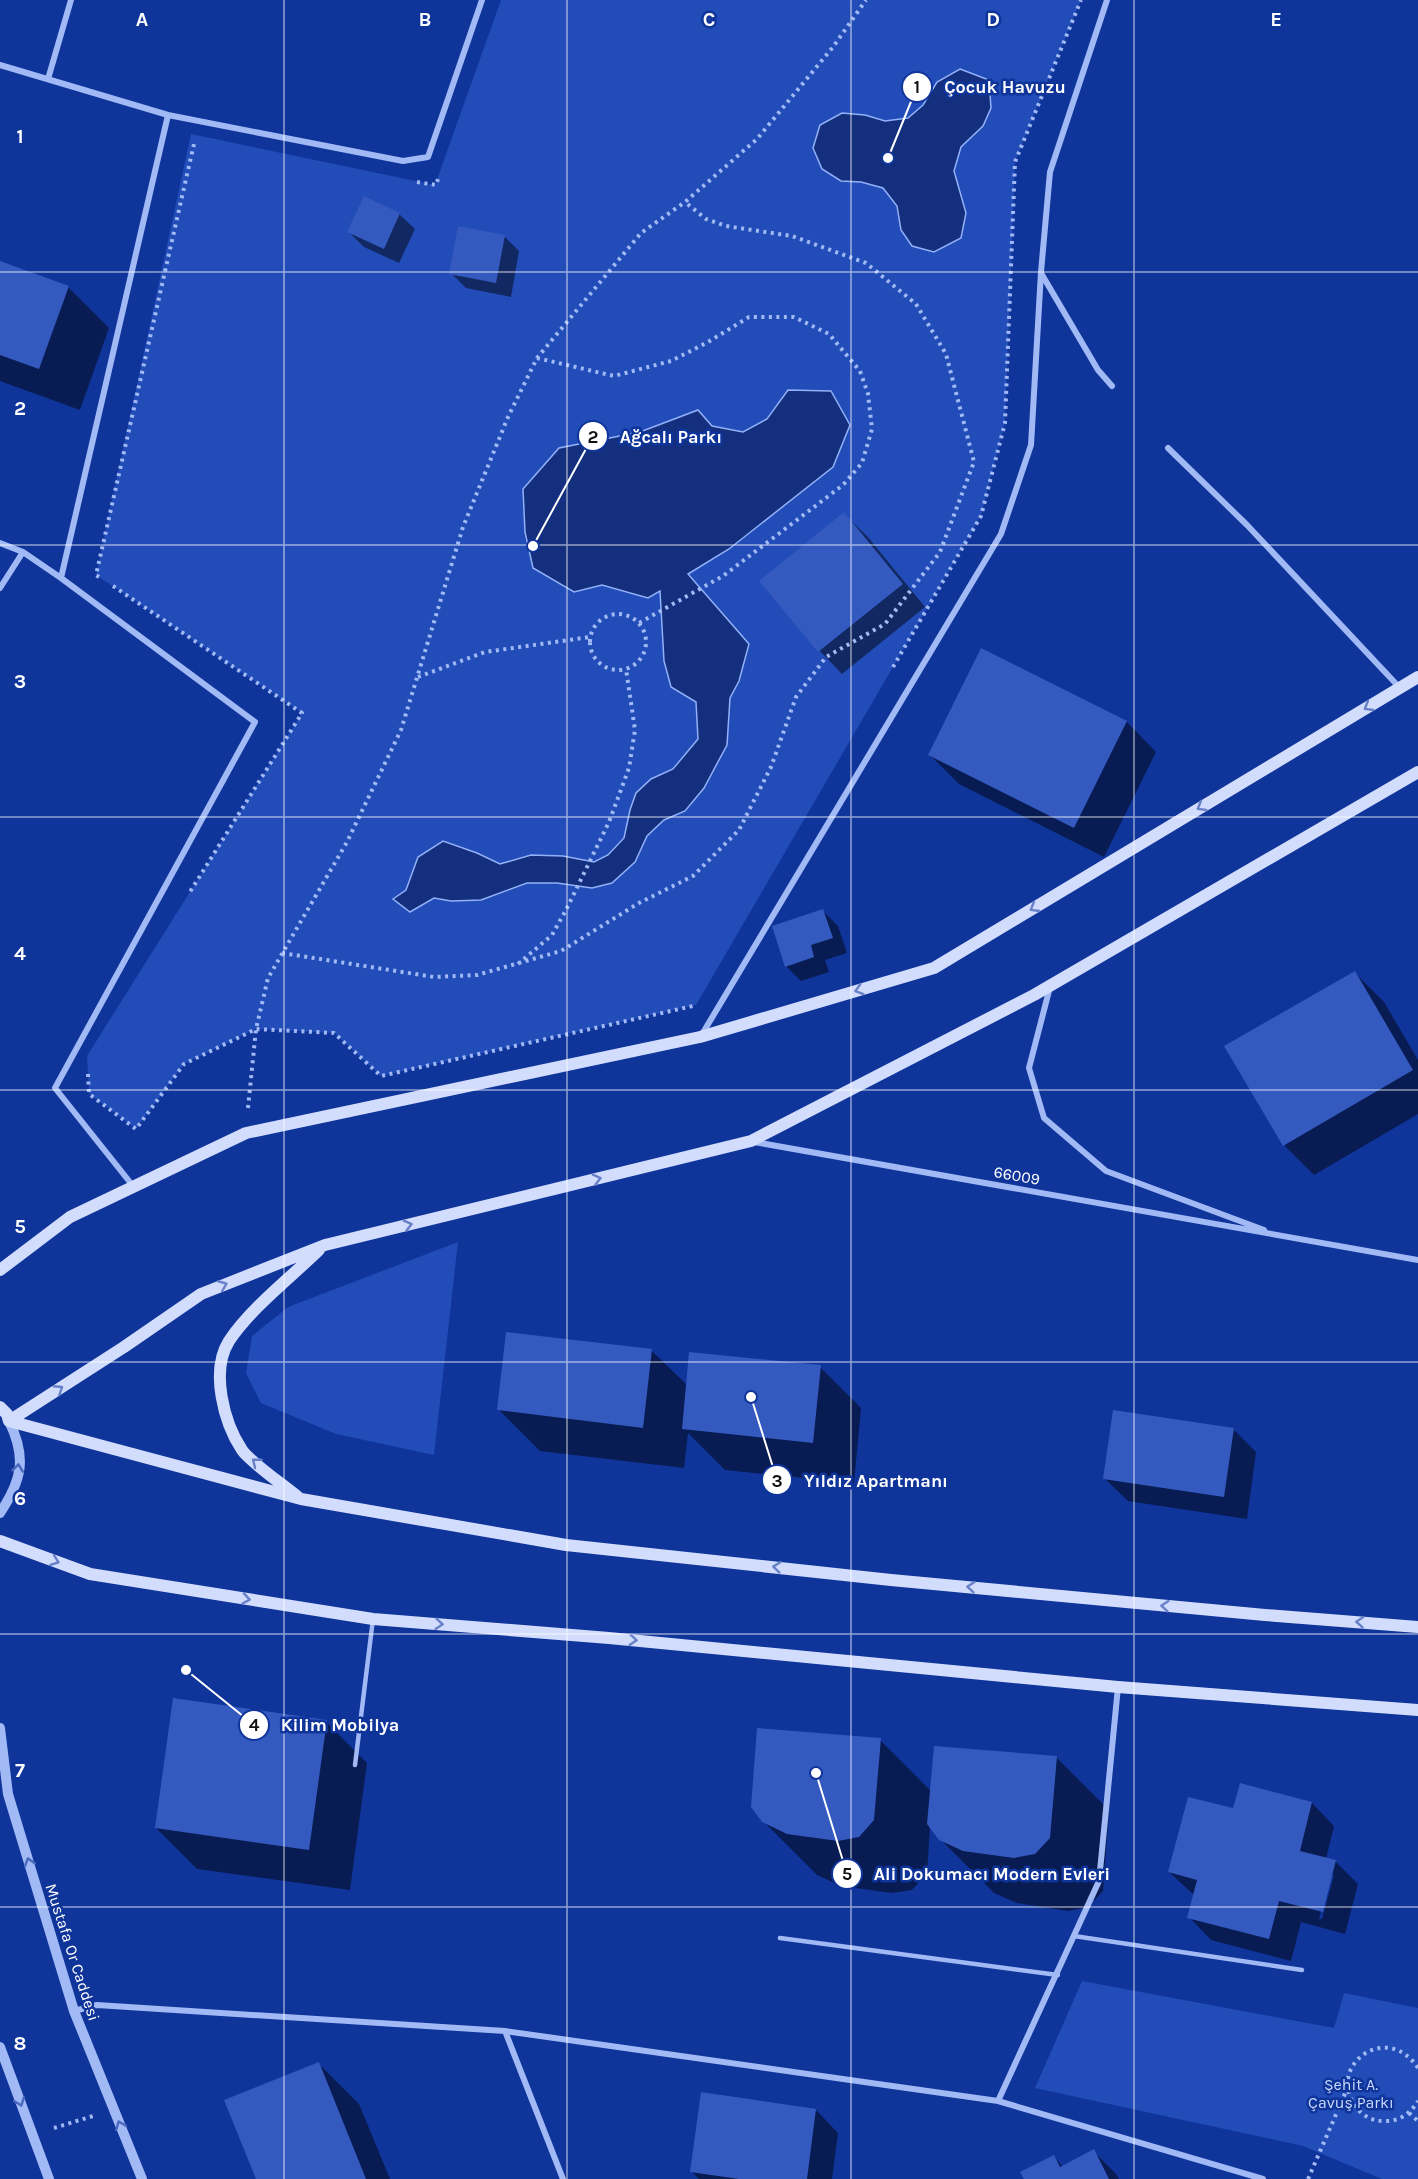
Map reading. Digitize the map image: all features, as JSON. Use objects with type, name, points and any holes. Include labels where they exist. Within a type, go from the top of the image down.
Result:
[{"type":"main road","points":[[0,1270],[70,1217],[246,1133],[700,1037],[934,968],[1418,676]]},
{"type":"main road","points":[[9,1421],[201,1294],[325,1245],[751,1141],[1050,986],[1418,772]]},
{"type":"main road","points":[[301,1499],[243,1451],[224,1414],[220,1374],[227,1343],[246,1320],[325,1245]]},
{"type":"main road","points":[[0,1407],[9,1421],[301,1499],[566,1545],[903,1581],[1418,1627]]},
{"type":"main road","points":[[0,1541],[90,1574],[374,1619],[621,1639],[1118,1686],[1418,1710]]},
{"type":"street","points":[[48,79],[71,0]]},
{"type":"street","points":[[0,64],[168,115],[403,161],[428,157],[483,0]]},
{"type":"street","points":[[700,1037],[1001,534],[1031,445],[1041,272],[1050,172],[1107,0]]},
{"type":"street","points":[[62,578],[168,115]]},
{"type":"street","points":[[1041,272],[1098,370],[1112,386]]},
{"type":"street","points":[[1168,448],[1247,525],[1400,688]]},
{"type":"street","points":[[0,543],[23,552],[62,578],[255,723],[55,1088],[133,1186]]},
{"type":"street","points":[[0,588],[23,552]]},
{"type":"street","name":"66009","points":[[1050,986],[1029,1068],[1044,1118],[1106,1171],[1278,1235]]},
{"type":"street","name":"66009","points":[[751,1141],[1418,1260]]},
{"type":"street","points":[[0,1512],[14,1491],[20,1465],[18,1438],[9,1421]]},
{"type":"street","points":[[998,2102],[1099,1881],[1118,1686]]},
{"type":"street","name":"Mustafa Or Caddesi","points":[[0,1728],[8,1794],[74,2011],[142,2179]]},
{"type":"street","points":[[74,2011],[97,2005],[505,2031],[998,2102],[1263,2179]]},
{"type":"street","points":[[505,2031],[563,2179]]},
{"type":"street","points":[[0,2047],[49,2179]]},
{"type":"lane","points":[[355,1765],[374,1619]]},
{"type":"lane","points":[[1074,1936],[1302,1970]]},
{"type":"lane","points":[[780,1938],[1058,1975]]},
{"type":"path","points":[[246,1133],[256,1029],[268,978],[347,842],[401,730],[463,527],[508,417],[537,358],[640,233],[685,202],[757,139],[833,47],[866,0]]},
{"type":"path","points":[[892,669],[981,516],[1005,423],[1015,162],[1081,0]]},
{"type":"path","points":[[182,904],[302,713],[96,575],[194,144],[205,146]]},
{"type":"path","points":[[412,181],[436,185],[439,174]]},
{"type":"path","points":[[282,953],[434,977],[477,975],[561,951],[639,903],[693,876],[739,830],[771,767],[796,697],[826,657],[885,624],[940,552],[974,462],[946,354],[916,304],[866,263],[792,237],[706,219],[685,202]]},
{"type":"path","points":[[537,358],[614,376],[671,361],[749,317],[794,317],[829,334],[860,371],[868,394],[872,429],[862,463],[843,485],[723,576],[639,623]]},
{"type":"path","points":[[624,615],[632,617],[639,623],[644,631],[645,649],[635,664],[626,669],[607,668],[599,663],[593,655],[590,637],[598,622],[606,616],[624,615]]},
{"type":"path","points":[[417,677],[485,652],[590,637]]},
{"type":"path","points":[[516,965],[552,935],[609,822],[629,768],[635,730],[626,669]]},
{"type":"path","points":[[88,1065],[89,1094],[136,1129],[184,1064],[256,1029],[334,1033],[381,1076],[696,1005]]},
{"type":"path","points":[[1308,2179],[1347,2089],[1354,2064],[1374,2049],[1387,2047],[1400,2050],[1410,2057],[1418,2068]]},
{"type":"path","points":[[1347,2089],[1357,2109],[1377,2121],[1388,2122],[1399,2119],[1409,2113],[1418,2101]]},
{"type":"path","points":[[33,2135],[113,2109]]},
{"type":"path","points":[[1409,2113],[1418,2121]]},
{"type":"green space","points":[[501,0],[1081,0],[1015,162],[1005,423],[981,516],[696,1005],[381,1076],[334,1033],[256,1029],[184,1064],[136,1129],[89,1094],[87,1056],[302,713],[96,575],[191,134],[435,185]]},
{"type":"green space","points":[[458,1242],[434,1455],[336,1434],[261,1403],[246,1373],[252,1336],[288,1307]]},
{"type":"green space","name":"Şehit A. Çavuş Parkı","points":[[1082,1981],[1334,2028],[1344,1993],[1418,2008],[1418,2179],[1382,2179],[1303,2146],[1035,2088]]},
{"type":"shaded area","points":[[960,69],[989,80],[991,108],[983,126],[961,147],[954,171],[966,213],[961,238],[934,252],[912,246],[901,230],[897,206],[883,188],[861,182],[841,181],[822,169],[813,148],[820,125],[842,113],[865,115],[885,121],[908,118],[923,105],[937,82]]},
{"type":"shaded area","points":[[788,390],[831,391],[850,425],[833,467],[729,549],[688,574],[749,644],[739,681],[730,698],[727,745],[704,788],[685,811],[664,820],[647,836],[635,862],[612,883],[592,888],[557,883],[527,883],[481,900],[451,901],[434,898],[410,912],[393,899],[406,890],[418,857],[443,841],[500,864],[531,855],[563,856],[594,862],[608,855],[624,838],[636,793],[651,779],[673,769],[698,739],[696,702],[671,687],[664,661],[660,591],[648,598],[602,585],[574,592],[533,568],[525,532],[523,489],[559,448],[640,432],[698,410],[712,426],[743,432],[767,419]]},
{"type":"building","points":[[364,196],[400,213],[384,249],[347,232]]},
{"type":"building","points":[[458,226],[505,235],[496,283],[449,274]]},
{"type":"building","points":[[0,261],[69,286],[39,369],[0,355]]},
{"type":"building","points":[[844,512],[903,584],[818,652],[759,581]]},
{"type":"building","points":[[981,648],[1127,721],[1074,828],[928,755]]},
{"type":"building","points":[[823,909],[833,938],[811,945],[814,957],[785,967],[772,926]]},
{"type":"building","points":[[1355,971],[1413,1070],[1283,1146],[1224,1046]]},
{"type":"building","points":[[506,1332],[652,1349],[643,1428],[497,1410]]},
{"type":"building","points":[[689,1352],[821,1365],[813,1443],[682,1429]]},
{"type":"building","points":[[1113,1410],[1234,1428],[1224,1497],[1103,1479]]},
{"type":"building","points":[[173,1698],[327,1720],[309,1850],[155,1828]]},
{"type":"building","points":[[757,1728],[881,1738],[874,1820],[859,1837],[838,1841],[787,1834],[762,1822],[751,1807]]},
{"type":"building","points":[[934,1746],[1057,1756],[1050,1838],[1035,1854],[1014,1858],[963,1851],[939,1840],[927,1824]]},
{"type":"building","points":[[1240,1783],[1312,1802],[1300,1851],[1336,1860],[1323,1912],[1279,1901],[1269,1939],[1187,1918],[1197,1880],[1168,1872],[1188,1797],[1233,1808]]},
{"type":"building","points":[[319,2062],[366,2179],[256,2179],[224,2100]]},
{"type":"building","points":[[701,2092],[816,2109],[807,2179],[739,2179],[690,2172]]},
{"type":"building","points":[[1094,2149],[1109,2179],[1024,2179],[1020,2172],[1054,2155],[1060,2167]]},
{"type":"place","name":"Çocuk Havuzu","points":[[888,158]]},
{"type":"place","name":"Ağcalı Parkı","points":[[533,546]]},
{"type":"place","name":"Yıldız Apartmanı","points":[[751,1397]]},
{"type":"place","name":"Kilim Mobilya","points":[[186,1670]]},
{"type":"place","name":"Ali Dokumacı Modern Evleri","points":[[816,1773]]}]
